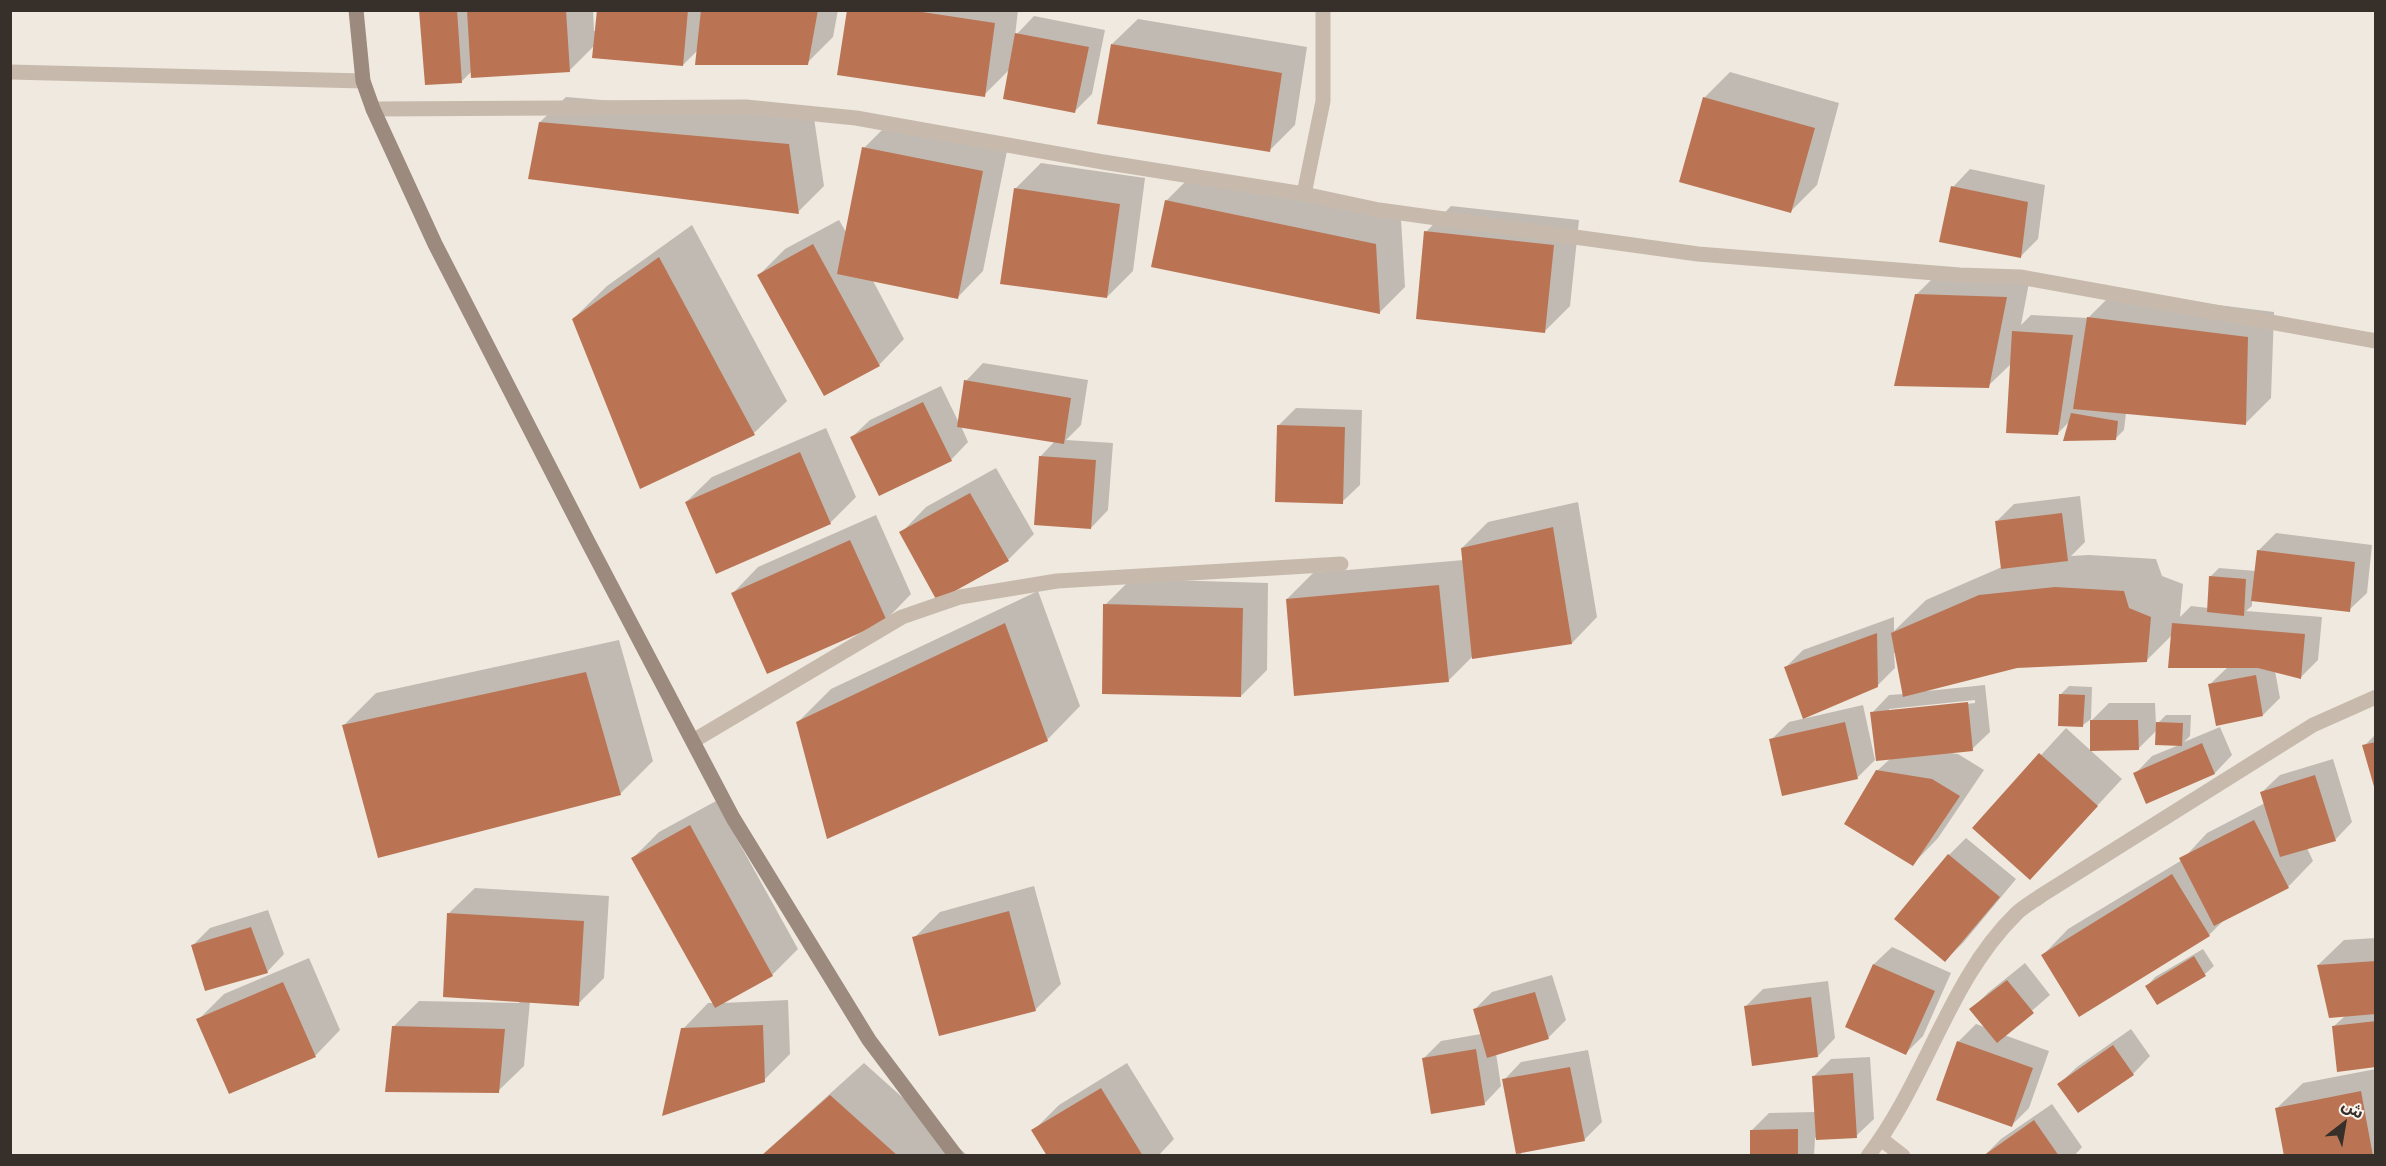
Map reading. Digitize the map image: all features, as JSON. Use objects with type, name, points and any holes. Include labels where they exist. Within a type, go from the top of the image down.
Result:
[{"type":"main road","points":[[356,10],[363,81],[373,109],[435,244],[733,818],[869,1040],[956,1155]]},
{"type":"street","points":[[1304,194],[1323,101],[1323,10]]},
{"type":"street","points":[[10,72],[363,81]]},
{"type":"street","points":[[373,109],[746,107],[856,118],[1091,160],[1304,194],[1379,210],[1698,254],[1960,276],[2020,277],[2376,341]]},
{"type":"street","points":[[693,741],[902,616],[960,597],[1057,581],[1341,564]]},
{"type":"street","points":[[1868,1155],[1899,1111],[1969,976],[1995,938],[2018,912],[2313,725],[2376,697]]},
{"type":"street","points":[[1881,1139],[1903,1155]]},
{"type":"building","points":[[419,10],[457,10],[462,83],[425,85]]},
{"type":"building","points":[[467,10],[566,10],[570,72],[471,78]]},
{"type":"building","points":[[597,10],[688,10],[683,66],[592,58]]},
{"type":"building","points":[[701,10],[818,10],[808,65],[695,65]]},
{"type":"building","points":[[847,10],[909,10],[995,23],[985,97],[837,75]]},
{"type":"building","points":[[1015,33],[1089,47],[1075,113],[1003,99]]},
{"type":"building","points":[[1111,44],[1282,73],[1270,152],[1097,124]]},
{"type":"building","points":[[1703,97],[1815,128],[1791,213],[1679,182]]},
{"type":"building","points":[[539,122],[789,144],[799,214],[528,179]]},
{"type":"building","points":[[862,147],[983,171],[958,299],[837,274]]},
{"type":"building","points":[[1951,186],[2028,202],[2021,258],[1939,242]]},
{"type":"building","points":[[1014,188],[1120,204],[1107,298],[1000,284]]},
{"type":"building","points":[[1165,200],[1376,244],[1380,314],[1151,267]]},
{"type":"building","points":[[1424,231],[1554,245],[1545,333],[1416,319]]},
{"type":"building","points":[[813,244],[880,366],[824,396],[757,275]]},
{"type":"building","points":[[659,257],[755,435],[640,489],[572,319]]},
{"type":"building","points":[[1915,294],[2007,297],[1989,388],[1894,386]]},
{"type":"building","points":[[2087,317],[2248,337],[2246,425],[2073,409]]},
{"type":"building","points":[[2012,331],[2073,335],[2058,435],[2006,433]]},
{"type":"building","points":[[964,380],[1071,398],[1064,444],[957,427]]},
{"type":"building","points":[[923,402],[952,461],[879,496],[850,437]]},
{"type":"building","points":[[2071,413],[2118,421],[2116,440],[2063,441]]},
{"type":"building","points":[[1277,425],[1345,427],[1343,504],[1275,502]]},
{"type":"building","points":[[800,452],[831,524],[716,574],[685,502]]},
{"type":"building","points":[[1039,456],[1096,460],[1091,529],[1034,525]]},
{"type":"building","points":[[970,493],[1009,561],[937,601],[899,532]]},
{"type":"building","points":[[2062,513],[2068,561],[2001,569],[1995,521]]},
{"type":"building","points":[[1553,527],[1572,644],[1472,659],[1461,548]]},
{"type":"building","points":[[850,540],[887,621],[767,674],[731,593]]},
{"type":"building","points":[[2257,550],[2355,562],[2350,612],[2251,601]]},
{"type":"building","points":[[2209,576],[2246,579],[2244,616],[2207,612]]},
{"type":"building","points":[[1439,585],[1449,682],[1294,696],[1286,599]]},
{"type":"building","points":[[2055,587],[2124,591],[2129,608],[2151,617],[2147,662],[2017,668],[1903,697],[1891,633],[1979,595]]},
{"type":"building","points":[[1103,604],[1243,608],[1241,697],[1102,694]]},
{"type":"building","points":[[1005,623],[1048,741],[827,839],[796,722]]},
{"type":"building","points":[[2172,623],[2305,634],[2301,679],[2258,668],[2168,668]]},
{"type":"building","points":[[1877,633],[1878,687],[1803,719],[1784,667]]},
{"type":"building","points":[[586,672],[621,795],[378,858],[342,725]]},
{"type":"building","points":[[2256,675],[2263,716],[2216,726],[2208,684]]},
{"type":"building","points":[[2059,694],[2085,695],[2083,727],[2058,726]]},
{"type":"building","points":[[1968,702],[1973,751],[1876,761],[1870,712]]},
{"type":"building","points":[[2090,720],[2138,720],[2139,750],[2090,751]]},
{"type":"building","points":[[1845,722],[1858,779],[1782,796],[1769,739]]},
{"type":"building","points":[[2156,722],[2183,723],[2182,746],[2155,745]]},
{"type":"building","points":[[2376,742],[2376,790],[2375,790],[2362,745]]},
{"type":"building","points":[[2202,743],[2215,774],[2146,804],[2133,773]]},
{"type":"building","points":[[2039,753],[2098,806],[2030,880],[1972,828]]},
{"type":"building","points":[[1876,770],[1932,779],[1960,796],[1913,866],[1844,824]]},
{"type":"building","points":[[2315,775],[2336,841],[2280,857],[2260,792]]},
{"type":"building","points":[[2254,820],[2289,888],[2214,926],[2179,858]]},
{"type":"building","points":[[690,825],[773,976],[715,1008],[631,858]]},
{"type":"building","points":[[1948,854],[2000,897],[1945,962],[1894,919]]},
{"type":"building","points":[[2172,874],[2210,936],[2079,1017],[2041,955]]},
{"type":"building","points":[[1009,911],[1036,1011],[939,1036],[912,937]]},
{"type":"building","points":[[447,913],[584,921],[579,1006],[443,997]]},
{"type":"building","points":[[251,927],[268,973],[205,991],[191,945]]},
{"type":"building","points":[[2194,956],[2206,976],[2157,1005],[2145,986]]},
{"type":"building","points":[[2376,961],[2376,1014],[2329,1018],[2317,965]]},
{"type":"building","points":[[1873,964],[1935,991],[1906,1055],[1845,1027]]},
{"type":"building","points":[[2007,980],[2034,1013],[1997,1043],[1969,1009]]},
{"type":"building","points":[[283,982],[316,1057],[229,1094],[196,1019]]},
{"type":"building","points":[[1535,992],[1549,1039],[1487,1058],[1473,1009]]},
{"type":"building","points":[[1811,997],[1818,1057],[1752,1066],[1744,1006]]},
{"type":"building","points":[[2376,1021],[2376,1067],[2337,1072],[2332,1026]]},
{"type":"building","points":[[763,1025],[765,1082],[662,1116],[681,1028]]},
{"type":"building","points":[[392,1026],[505,1029],[499,1093],[385,1092]]},
{"type":"building","points":[[1957,1041],[2033,1068],[2012,1127],[1936,1100]]},
{"type":"building","points":[[2113,1045],[2134,1075],[2078,1113],[2057,1084]]},
{"type":"building","points":[[1476,1049],[1485,1105],[1431,1114],[1422,1058]]},
{"type":"building","points":[[1570,1067],[1585,1141],[1516,1154],[1502,1079]]},
{"type":"building","points":[[1853,1073],[1857,1138],[1816,1140],[1812,1076]]},
{"type":"building","points":[[1101,1088],[1143,1156],[1047,1156],[1031,1130]]},
{"type":"building","points":[[2361,1091],[2373,1156],[2284,1156],[2275,1108]]},
{"type":"building","points":[[830,1095],[898,1156],[761,1156]]},
{"type":"building","points":[[2034,1120],[2059,1156],[1983,1156]]},
{"type":"building","points":[[1798,1129],[1798,1156],[1750,1156],[1750,1130]]}]
